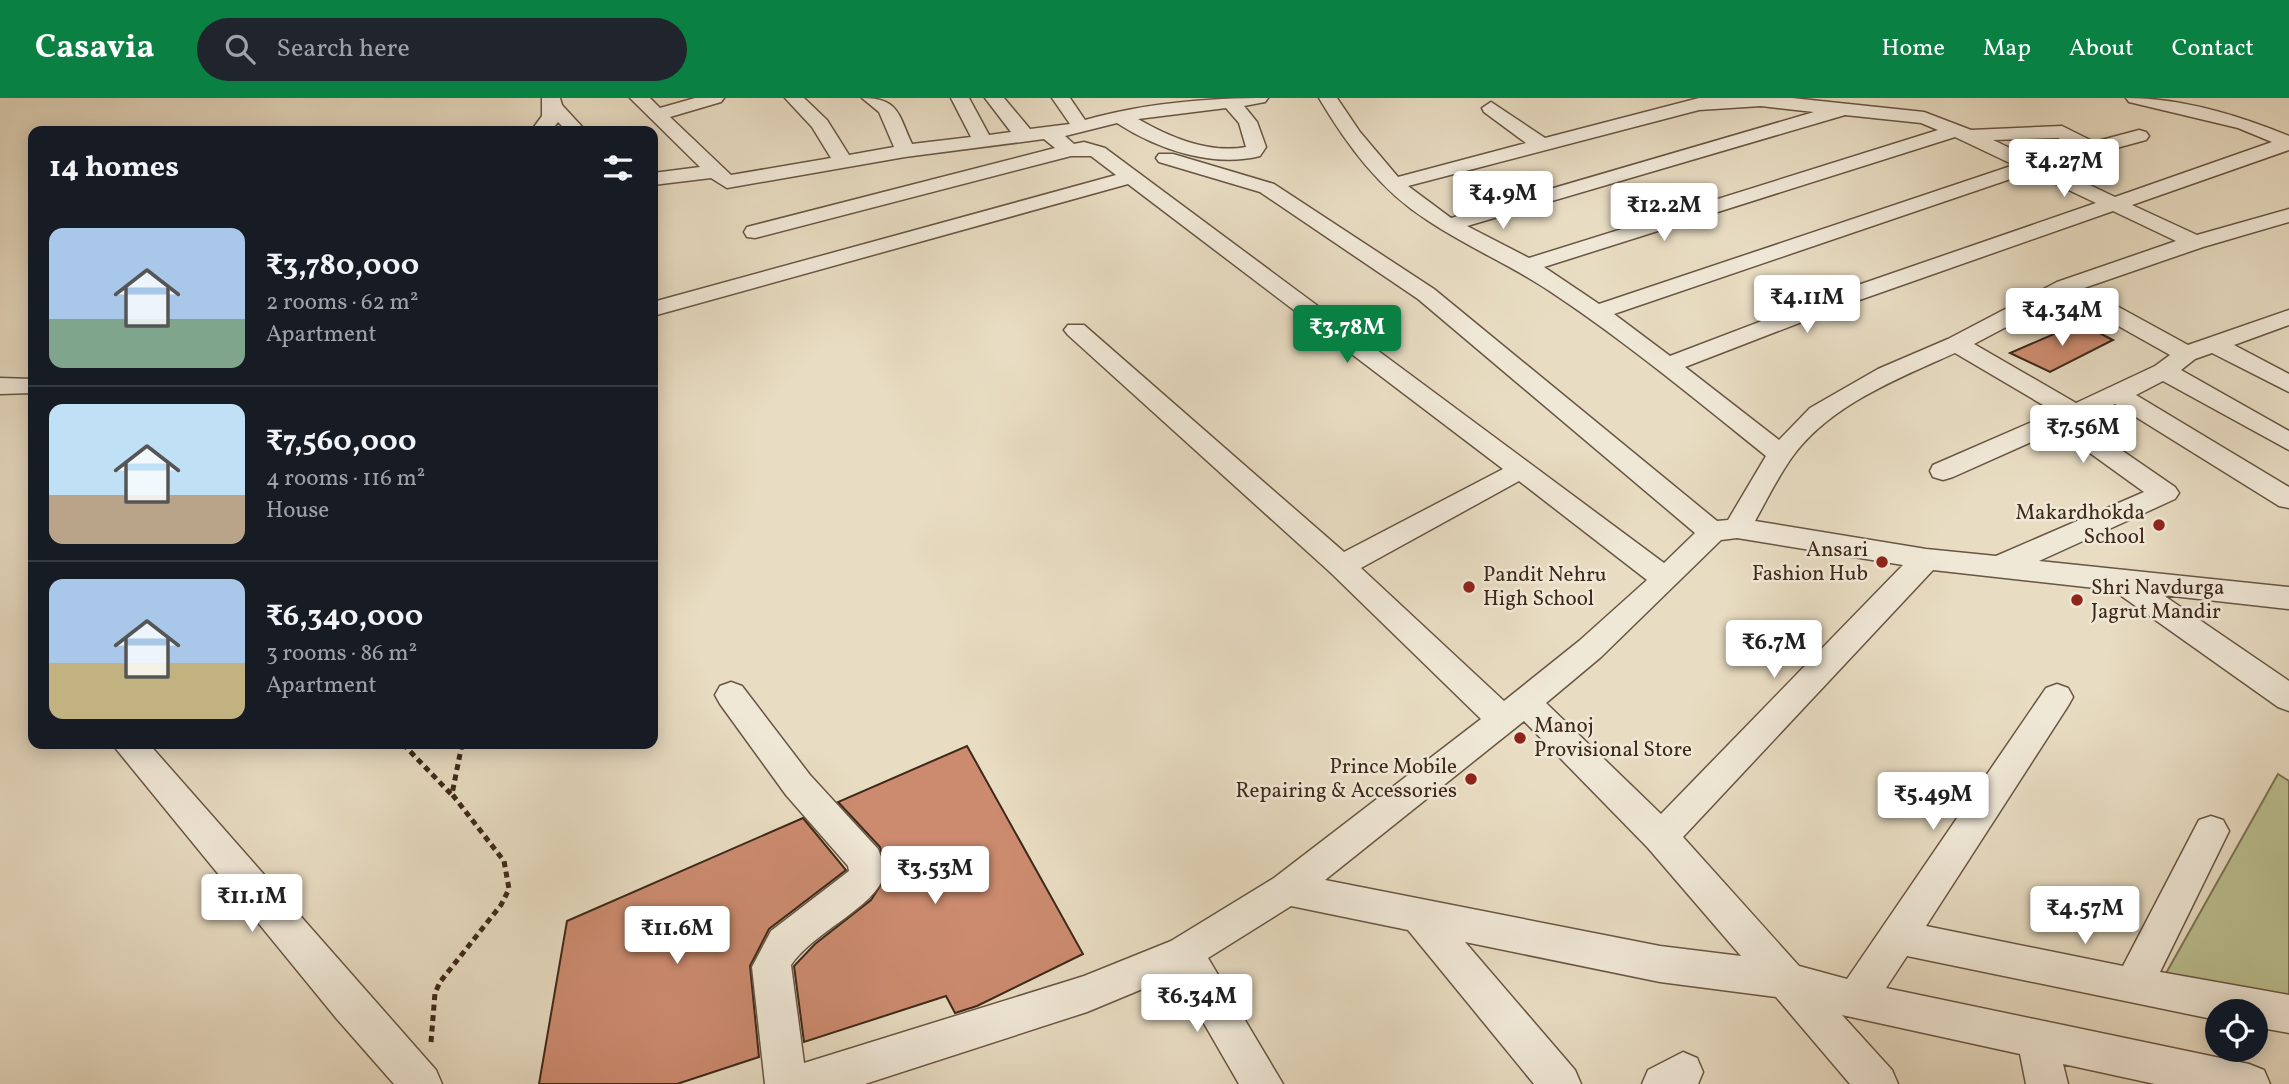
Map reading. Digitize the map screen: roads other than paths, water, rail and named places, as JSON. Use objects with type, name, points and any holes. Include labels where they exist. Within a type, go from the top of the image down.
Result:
[{"type":"street","points":[[639,98],[727,182],[905,151],[1082,127],[1120,116],[1259,98]]},
{"type":"street","points":[[657,114],[715,98]]},
{"type":"street","points":[[794,98],[820,124],[844,163]]},
{"type":"street","points":[[871,98],[887,109],[905,151]]},
{"type":"street","points":[[960,98],[983,141]]},
{"type":"street","points":[[994,98],[1037,134],[1070,150]]},
{"type":"street","points":[[1061,98],[1082,127]]},
{"type":"street","points":[[1328,98],[1356,145],[1393,184],[1449,225],[1527,266],[1668,365],[1780,454]]},
{"type":"street","points":[[2136,98],[2244,124],[2288,143]]},
{"type":"street","points":[[1393,184],[1699,104],[1760,99],[1924,118],[1964,133],[2195,242]]},
{"type":"street","points":[[1120,116],[1138,130],[1162,140],[1224,153],[1253,152],[1256,147],[1248,122],[1229,100]]},
{"type":"street","points":[[545,126],[551,120],[553,103]]},
{"type":"street","points":[[553,103],[573,126]]},
{"type":"street","points":[[1491,108],[1541,145]]},
{"type":"street","points":[[1449,225],[1844,109]]},
{"type":"street","points":[[1527,266],[1964,133],[2062,132],[2092,149]]},
{"type":"street","points":[[1594,313],[2033,165],[2139,136]]},
{"type":"street","points":[[1668,365],[1843,298],[2288,143]]},
{"type":"street","points":[[755,232],[1070,150],[1092,149],[1305,304],[1666,579]]},
{"type":"street","points":[[1166,158],[1266,188],[1426,295],[1724,530],[1926,559],[2289,598]]},
{"type":"street","points":[[658,178],[716,171]]},
{"type":"street","points":[[658,308],[1131,177]]},
{"type":"street","points":[[802,1084],[1087,994],[1184,953],[1287,889],[1590,649],[1724,530],[1780,454],[1819,414],[1887,373],[1956,344],[2065,286],[2195,242],[2289,215]]},
{"type":"street","points":[[2258,226],[2289,240]]},
{"type":"street","points":[[2065,286],[2186,354]]},
{"type":"street","points":[[1943,471],[2073,412],[2118,395],[2164,371],[2186,354],[2282,326]]},
{"type":"street","points":[[1076,330],[1341,566],[1661,837],[1877,1084]]},
{"type":"street","points":[[1956,344],[2073,412]]},
{"type":"street","points":[[2214,344],[2289,384]]},
{"type":"street","points":[[2164,371],[2289,442]]},
{"type":"street","points":[[0,386],[28,386]]},
{"type":"street","points":[[2118,395],[2289,499]]},
{"type":"street","points":[[2001,566],[2165,492],[2068,426],[2073,412]]},
{"type":"street","points":[[1341,566],[1508,476]]},
{"type":"street","points":[[1661,837],[1926,559]]},
{"type":"street","points":[[2120,579],[2289,698]]},
{"type":"street","points":[[730,695],[798,785],[865,860],[867,873],[859,886],[783,941],[774,954],[771,967],[786,1084]]},
{"type":"street","points":[[1856,1000],[2057,696]]},
{"type":"street","points":[[133,749],[350,1005],[421,1084]]},
{"type":"street","points":[[2133,986],[2211,831]]},
{"type":"street","points":[[1287,889],[1660,964],[1784,980],[1856,1000],[2249,1084]]},
{"type":"street","points":[[1420,917],[1560,1084]]},
{"type":"street","points":[[1898,937],[2133,986],[2289,1014]]},
{"type":"street","points":[[1184,953],[1262,1084]]},
{"type":"street","points":[[2037,1038],[2047,1084]]},
{"type":"place","name":"Makardhokda School","points":[[2159,525]]},
{"type":"place","name":"Ansari Fashion Hub","points":[[1882,562]]},
{"type":"place","name":"Pandit Nehru High School","points":[[1469,587]]},
{"type":"place","name":"Shri Navdurga Jagrut Mandir","points":[[2077,600]]},
{"type":"place","name":"Manoj Provisional Store","points":[[1520,738]]},
{"type":"place","name":"Prince Mobile Repairing & Accessories","points":[[1471,779]]}]
